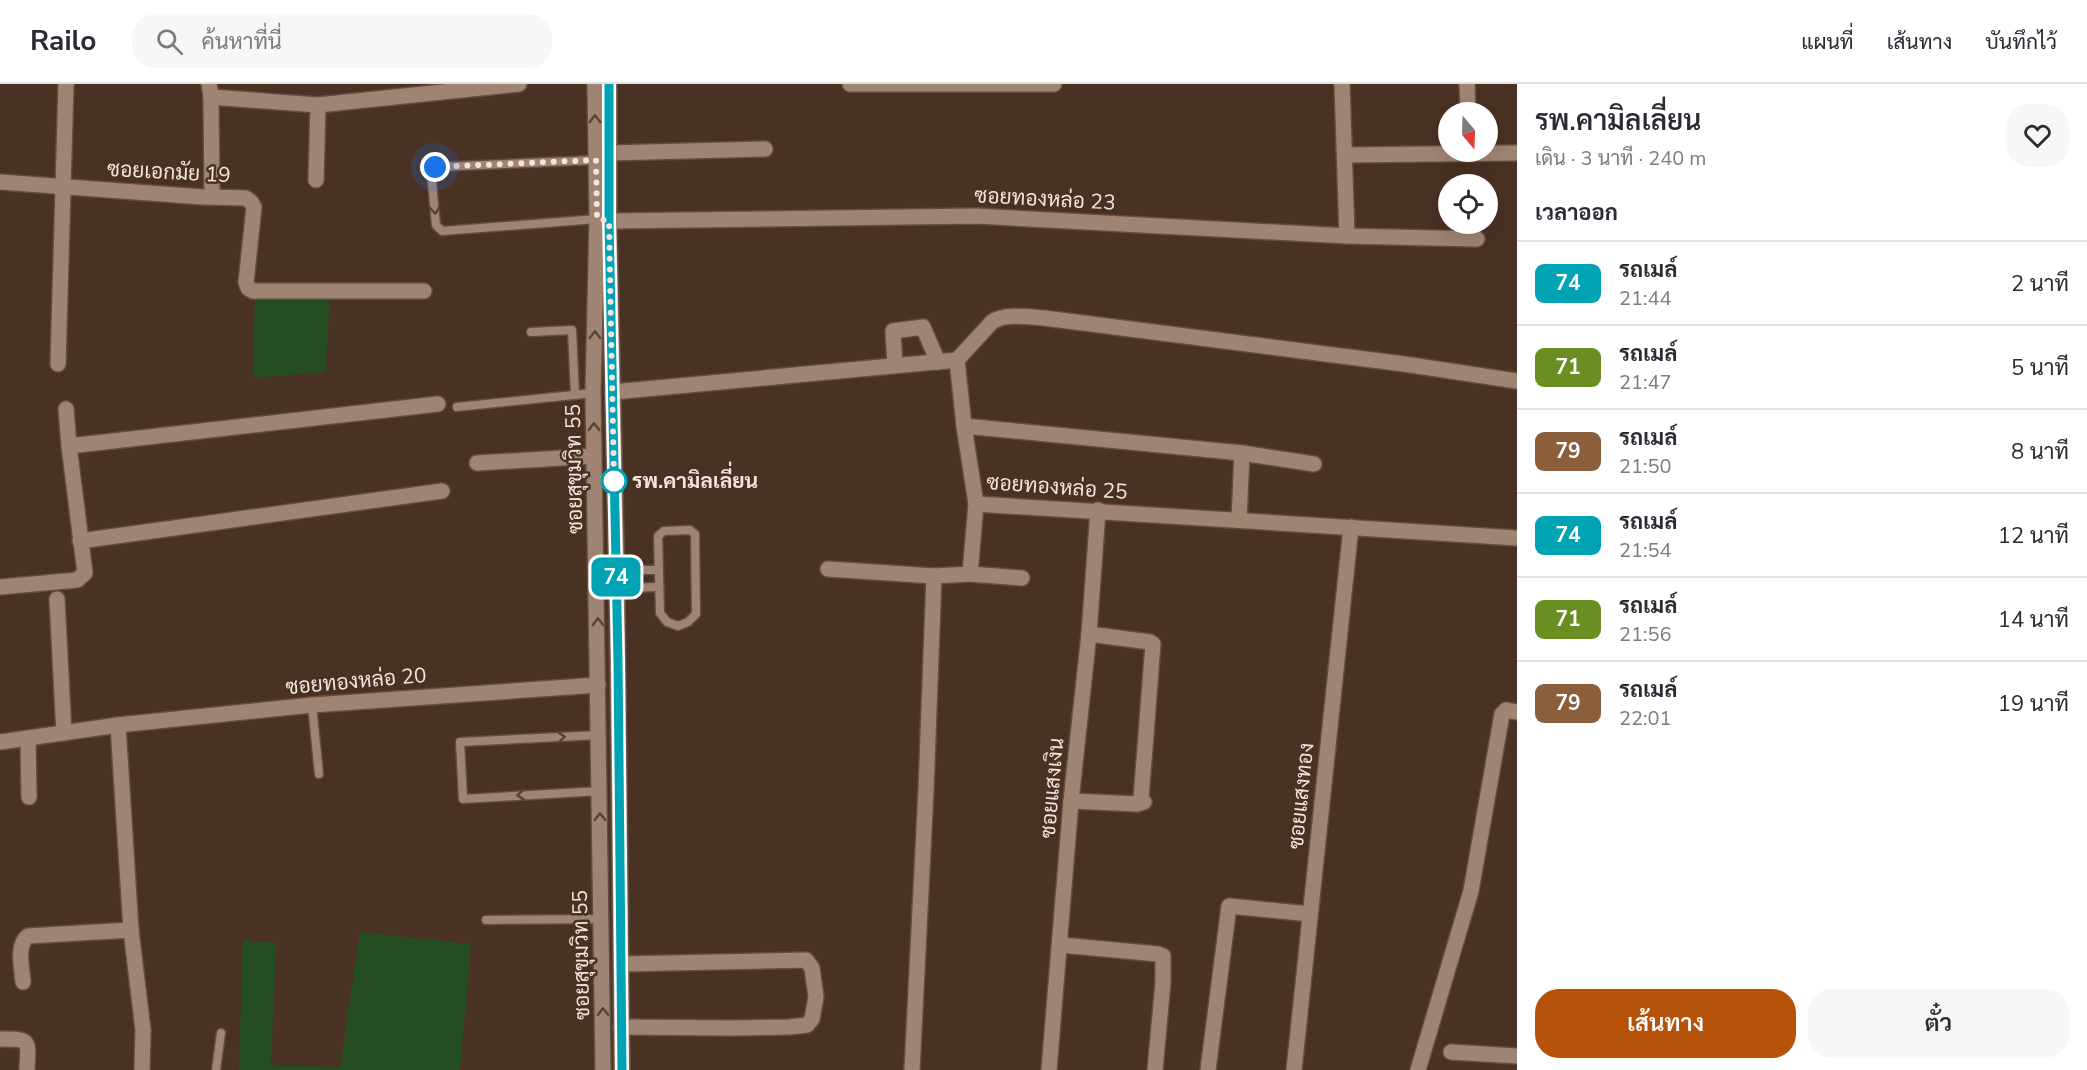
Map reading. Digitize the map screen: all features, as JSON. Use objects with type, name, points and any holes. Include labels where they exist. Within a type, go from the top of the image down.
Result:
[{"type":"street","points":[[58,364],[66,84]]},
{"type":"street","points":[[212,197],[210,90],[318,105],[519,84]]},
{"type":"street","name":"ซอยสุขุมวิท 55","points":[[594,84],[603,156]]},
{"type":"street","name":"ซอยสุขุมวิท 55","points":[[603,1070],[593,393],[603,220],[603,156],[609,84]]},
{"type":"street","points":[[850,84],[1054,84]]},
{"type":"street","points":[[1342,84],[1347,236]]},
{"type":"street","points":[[1467,84],[1468,102]]},
{"type":"street","points":[[316,180],[318,105]]},
{"type":"street","points":[[603,156],[765,149]]},
{"type":"street","points":[[1345,155],[1438,153]]},
{"type":"street","points":[[1498,153],[1517,153]]},
{"type":"street","name":"ซอยเอกมัย 19","points":[[0,182],[246,198],[254,207],[246,282],[248,288],[253,291],[424,291]]},
{"type":"street","name":"ซอยทองหล่อ 23","points":[[603,220],[976,216],[1347,236],[1478,239]]},
{"type":"street","name":"ซอยสุขุมวิท 55","points":[[603,220],[613,392],[622,1070]]},
{"type":"street","points":[[593,393],[957,360],[997,319],[1019,317],[1044,318],[1517,381]]},
{"type":"street","points":[[895,366],[893,331],[923,327],[938,362]]},
{"type":"street","name":"ซอยทองหล่อ 25","points":[[957,360],[976,504],[1517,538]]},
{"type":"street","points":[[69,446],[438,405]]},
{"type":"street","points":[[0,587],[77,580],[85,573],[66,409]]},
{"type":"street","points":[[964,426],[1242,453],[1314,464]]},
{"type":"street","points":[[1239,520],[1242,453]]},
{"type":"street","points":[[477,463],[594,456]]},
{"type":"street","points":[[80,541],[442,491]]},
{"type":"street","points":[[970,574],[976,504]]},
{"type":"street","name":"ซอยแสงเงิน","points":[[1049,1070],[1071,801],[1089,634],[1098,510]]},
{"type":"street","name":"ซอยแสงทอง","points":[[1294,1070],[1350,527]]},
{"type":"street","points":[[828,568],[934,576],[970,574],[1022,578]]},
{"type":"street","points":[[597,570],[616,570]]},
{"type":"street","points":[[912,1070],[934,576]]},
{"type":"street","points":[[597,589],[617,588]]},
{"type":"street","points":[[57,600],[64,733]]},
{"type":"street","points":[[1071,801],[1138,804],[1144,802],[1141,799],[1153,644],[1089,634]]},
{"type":"street","name":"ซอยทองหล่อ 20","points":[[0,742],[118,725],[312,705],[598,685]]},
{"type":"street","points":[[1418,1070],[1471,891],[1502,714],[1506,710],[1517,712]]},
{"type":"street","points":[[118,725],[131,930],[143,1030],[142,1070]]},
{"type":"street","points":[[28,738],[29,797]]},
{"type":"street","points":[[1208,1070],[1230,906],[1310,914]]},
{"type":"street","points":[[23,982],[21,949],[23,940],[28,936],[131,930]]},
{"type":"street","points":[[1061,945],[1163,956],[1163,982],[1155,1070]]},
{"type":"street","points":[[621,964],[806,960],[812,968],[816,997],[812,1019],[807,1024],[789,1027],[621,1027]]},
{"type":"street","points":[[0,1039],[26,1041],[28,1045],[27,1070]]},
{"type":"street","points":[[1451,1052],[1517,1056]]},
{"type":"lane","points":[[603,156],[435,167],[431,172],[436,225],[442,231],[603,220]]},
{"type":"lane","points":[[531,332],[572,330],[575,395]]},
{"type":"lane","points":[[457,407],[593,393]]},
{"type":"lane","points":[[693,531],[696,614],[678,626],[672,625],[660,614],[659,570],[658,536],[660,533],[693,531]]},
{"type":"lane","points":[[616,570],[659,570]]},
{"type":"lane","points":[[617,588],[659,587]]},
{"type":"lane","points":[[312,705],[319,774]]},
{"type":"lane","points":[[599,735],[460,742],[463,799],[600,791]]},
{"type":"lane","points":[[486,921],[602,919]]},
{"type":"lane","points":[[216,1070],[221,1033]]},
{"type":"green space","points":[[255,292],[330,293],[326,372],[253,378]]},
{"type":"green space","points":[[360,932],[471,944],[460,1070],[239,1070],[243,940],[276,943],[271,1065],[340,1067]]},
{"type":"bus line","name":"74","points":[[609,84],[609,221],[618,660],[622,1070]]},
{"type":"place","name":"รพ.คามิลเลี่ยน","points":[[614,481]]},
{"type":"route","points":[[435,167],[596,160],[597,219],[609,221],[614,481]]}]
